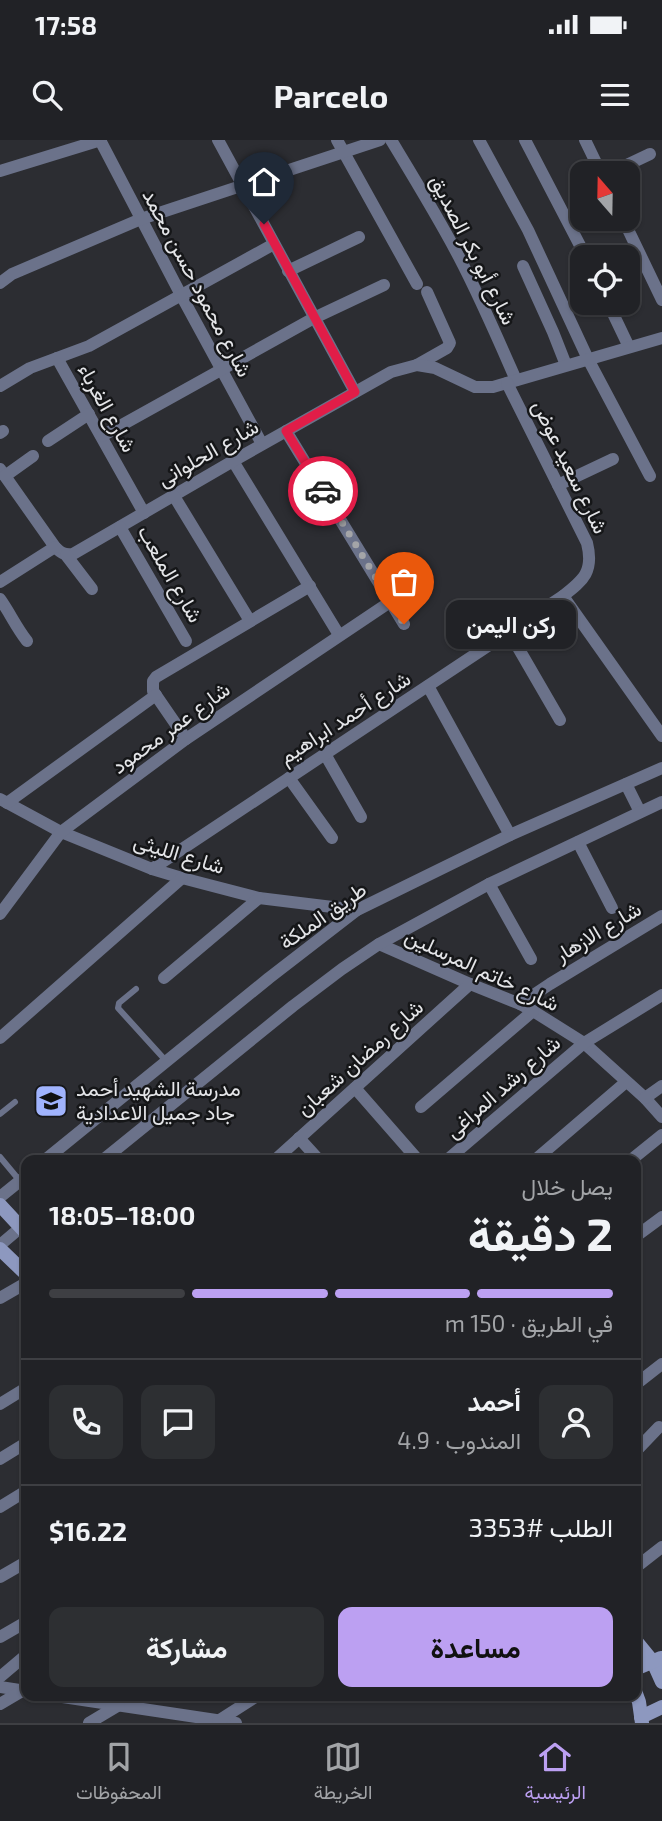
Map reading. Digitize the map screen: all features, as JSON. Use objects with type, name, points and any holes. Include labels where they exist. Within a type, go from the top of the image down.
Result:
[{"type":"street","points":[[0,171],[66,145],[100,140]]},
{"type":"street","name":"شارع محمود حسن محمد","points":[[100,140],[262,444]]},
{"type":"street","points":[[218,140],[355,392]]},
{"type":"street","points":[[337,140],[344,152]]},
{"type":"street","points":[[0,283],[24,268],[141,219],[380,140]]},
{"type":"street","name":"شارع أبو بكر الصديق","points":[[391,140],[458,256],[488,317],[512,382]]},
{"type":"street","points":[[479,140],[528,230],[588,359],[650,476]]},
{"type":"street","points":[[525,140],[580,245]]},
{"type":"street","points":[[585,140],[595,161]]},
{"type":"street","name":"شارع الحلوانى","points":[[66,555],[78,552],[391,372],[416,365],[447,348],[450,343],[422,288],[344,152]]},
{"type":"street","points":[[635,161],[650,154]]},
{"type":"street","points":[[629,231],[662,300]]},
{"type":"street","points":[[288,271],[359,237]]},
{"type":"street","points":[[0,386],[30,368],[89,346],[274,244]]},
{"type":"street","points":[[523,266],[566,365]]},
{"type":"street","points":[[102,436],[314,318],[384,285]]},
{"type":"street","points":[[614,315],[629,346]]},
{"type":"street","points":[[416,365],[435,368],[475,387],[493,387],[662,338]]},
{"type":"street","name":"شارع الغرباء","points":[[57,358],[144,513]]},
{"type":"street","name":"شارع سعيد عوض","points":[[512,382],[587,543],[591,556],[589,570]]},
{"type":"street","points":[[48,441],[89,414]]},
{"type":"street","points":[[286,431],[404,624]]},
{"type":"street","points":[[33,456],[2,472],[55,547],[66,555],[92,589]]},
{"type":"street","points":[[558,485],[613,459]]},
{"type":"street","points":[[233,461],[339,635]]},
{"type":"street","points":[[174,496],[250,621]]},
{"type":"street","name":"شارع الملعب","points":[[120,527],[186,641]]},
{"type":"street","points":[[0,582],[55,547]]},
{"type":"street","name":"شارع أحمد ابراهيم","points":[[152,869],[563,596],[578,585],[589,570]]},
{"type":"street","points":[[186,739],[156,695],[152,686],[156,677],[310,586]]},
{"type":"street","points":[[563,596],[662,736]]},
{"type":"street","points":[[0,599],[10,613],[14,625],[27,641]]},
{"type":"street","name":"شارع عمر محمود","points":[[0,914],[61,832],[186,739],[390,602]]},
{"type":"street","points":[[509,632],[560,720]]},
{"type":"street","points":[[428,686],[510,835]]},
{"type":"street","points":[[4,801],[156,695]]},
{"type":"street","points":[[325,754],[361,817]]},
{"type":"street","name":"طريق الملكة","points":[[51,1155],[357,910],[510,835],[662,768]]},
{"type":"street","points":[[289,778],[332,838]]},
{"type":"street","points":[[625,784],[640,812]]},
{"type":"street","name":"شارع الليثى","points":[[4,801],[61,832],[152,869],[259,898],[357,910]]},
{"type":"street","points":[[109,1155],[342,969],[379,944],[489,884],[662,802]]},
{"type":"street","points":[[578,842],[612,908]]},
{"type":"street","points":[[0,1038],[182,878]]},
{"type":"street","points":[[489,884],[531,959]]},
{"type":"street","points":[[164,978],[259,898]]},
{"type":"street","name":"شارع الازهار","points":[[520,1004],[662,916]]},
{"type":"street","name":"شارع خاتم المرسلين","points":[[379,944],[533,1011],[584,1043],[662,1116]]},
{"type":"street","name":"شارع رمضان شعبان","points":[[280,1155],[470,984]]},
{"type":"street","name":"شارع رشد المراغى","points":[[453,1155],[584,1043],[662,995]]},
{"type":"street","points":[[421,1107],[533,1011]]},
{"type":"street","points":[[541,1155],[626,1082]]},
{"type":"street","points":[[645,1098],[662,1086]]},
{"type":"street","points":[[355,1088],[414,1155]]},
{"type":"street","points":[[637,1155],[662,1135]]},
{"type":"street","points":[[299,1138],[314,1155]]},
{"type":"street","points":[[0,1197],[21,1180]]},
{"type":"street","points":[[0,1205],[21,1225]]},
{"type":"street","points":[[641,1233],[662,1217]]},
{"type":"street","points":[[21,1230],[0,1247],[21,1269]]},
{"type":"street","points":[[0,1298],[21,1286]]},
{"type":"street","points":[[641,1380],[662,1364]]},
{"type":"street","points":[[1,1400],[21,1390]]},
{"type":"street","points":[[641,1446],[659,1427]]},
{"type":"street","points":[[0,1459],[21,1446]]},
{"type":"street","points":[[0,1507],[21,1494]]},
{"type":"street","points":[[641,1563],[662,1547]]},
{"type":"street","points":[[0,1577],[21,1565]]},
{"type":"street","points":[[0,1637],[21,1625]]},
{"type":"street","points":[[641,1645],[658,1660],[662,1682]]},
{"type":"street","points":[[0,1677],[21,1659]]},
{"type":"street","points":[[641,1667],[658,1660]]},
{"type":"street","points":[[0,1687],[21,1690]]},
{"type":"street","points":[[0,1704],[21,1693]]},
{"type":"street","points":[[94,1701],[236,1723]]},
{"type":"street","points":[[217,1722],[249,1701]]},
{"type":"street","points":[[639,1701],[641,1720],[662,1707]]},
{"type":"street","points":[[89,1723],[119,1705]]},
{"type":"lane","points":[[136,989],[119,1003],[118,1007],[167,1062]]},
{"type":"lane","points":[[0,1114],[15,1102]]},
{"type":"lane","points":[[0,1157],[21,1176]]},
{"type":"way so far","points":[[323,491],[404,624]]},
{"type":"place","name":"ركن اليمن","points":[[404,624]]},
{"type":"place","name":"مدرسة الشهيد أحمد جاد جميل الاعدادية","points":[[51,1101]]},
{"type":"route","points":[[264,224],[355,392],[286,431],[323,491]]}]
